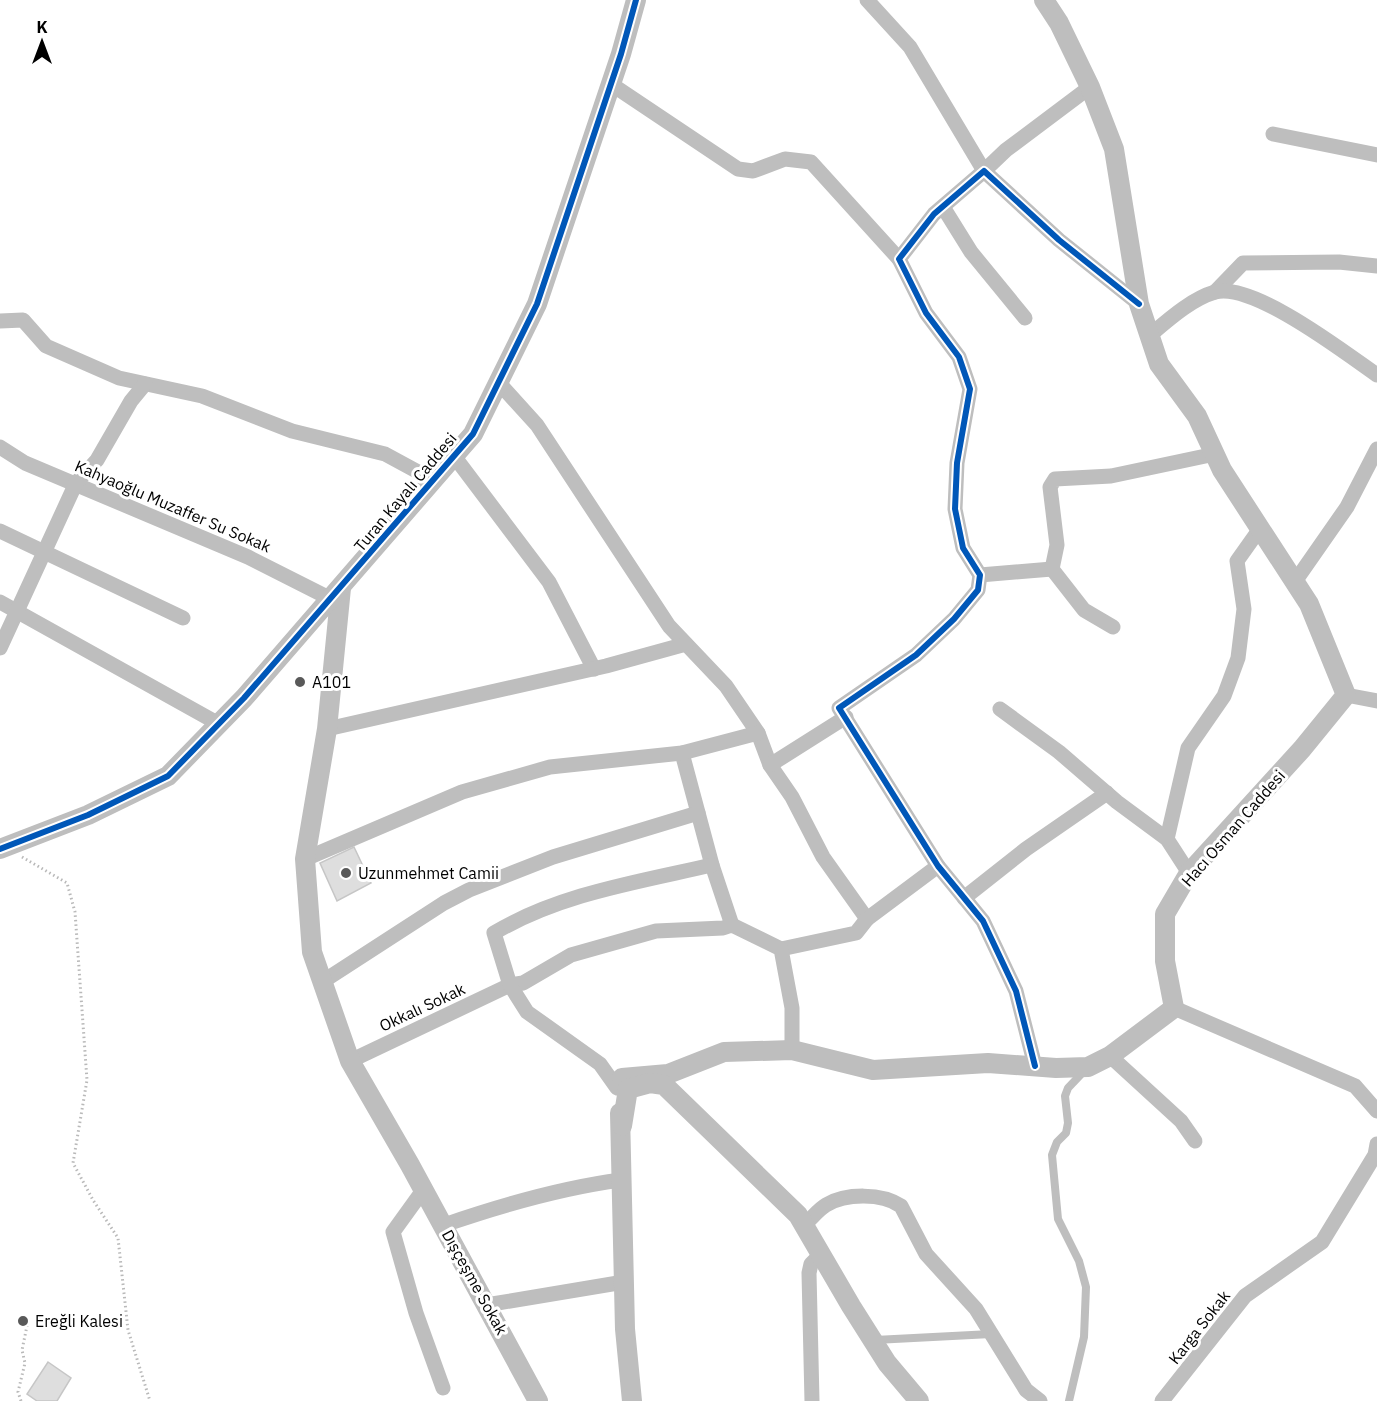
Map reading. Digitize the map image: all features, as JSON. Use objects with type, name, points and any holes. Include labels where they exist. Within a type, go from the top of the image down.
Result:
[{"type":"street","name":"Turan Kayalı Caddesi","points":[[9,852],[168,776],[219,724],[336,593],[473,434],[537,304],[611,84],[636,0]]},
{"type":"street","points":[[867,0],[910,47],[984,171],[1059,240],[1139,304]]},
{"type":"street","points":[[1044,0],[1059,23],[1090,87],[1114,149],[1139,304],[1159,364],[1197,417],[1215,454],[1260,530],[1309,604],[1346,695],[1377,701]]},
{"type":"street","points":[[611,84],[738,169],[753,171],[785,159],[811,162],[899,259],[926,313],[959,357],[970,389],[957,463],[955,509],[963,548],[980,575],[978,590],[954,619],[916,655],[839,708],[938,866],[983,921],[1016,991],[1035,1066]]},
{"type":"street","points":[[899,259],[943,207],[1006,150],[1090,87]]},
{"type":"street","points":[[1273,134],[1377,155]]},
{"type":"street","points":[[943,207],[971,252],[1025,318]]},
{"type":"street","points":[[1149,336],[1179,312],[1215,292],[1243,263],[1339,262],[1377,266]]},
{"type":"street","points":[[1215,292],[1237,291],[1260,300],[1377,375]]},
{"type":"street","points":[[0,321],[23,320],[46,346],[119,378],[202,396],[292,431],[385,454],[433,480]]},
{"type":"street","points":[[498,382],[537,425],[669,626],[726,686],[758,733],[770,765],[792,797],[823,857],[867,919]]},
{"type":"street","points":[[0,648],[76,483],[97,460],[131,401],[145,384]]},
{"type":"street","name":"Kahyaoğlu Muzaffer Su Sokak","points":[[0,447],[25,463],[336,593]]},
{"type":"street","points":[[1294,583],[1347,507],[1377,449]]},
{"type":"street","points":[[1113,627],[1084,610],[1052,569],[1057,544],[1050,488],[1055,478],[1111,476],[1215,454]]},
{"type":"street","points":[[454,456],[549,582],[594,669]]},
{"type":"street","points":[[1167,839],[1188,748],[1224,696],[1238,658],[1244,609],[1237,561],[1260,530]]},
{"type":"street","points":[[0,531],[183,618]]},
{"type":"street","points":[[980,575],[1052,569]]},
{"type":"street","name":"Dışçeşme Sokak","points":[[336,593],[327,729],[305,859],[312,952],[350,1061],[444,1225],[538,1401]]},
{"type":"street","points":[[0,602],[219,724]]},
{"type":"street","points":[[327,729],[594,669],[686,644]]},
{"type":"street","name":"Hacı Osman Caddesi","points":[[1174,1008],[1165,961],[1165,914],[1189,873],[1302,749],[1346,695]]},
{"type":"street","points":[[1000,709],[1059,752],[1107,793],[1167,839],[1189,873]]},
{"type":"street","points":[[770,765],[846,717]]},
{"type":"street","points":[[305,859],[462,792],[550,767],[682,753],[758,733]]},
{"type":"street","points":[[682,753],[712,865],[732,925]]},
{"type":"street","points":[[964,898],[1026,849],[1107,793]]},
{"type":"street","points":[[322,982],[444,903],[469,890],[553,857],[698,813]]},
{"type":"street","points":[[632,1401],[625,1329],[621,1180],[622,1085],[600,1064],[527,1012],[510,985],[494,933],[511,923],[605,889],[712,865]]},
{"type":"street","points":[[510,985],[523,983],[571,955],[656,931],[723,928],[732,925],[781,949],[856,933],[867,919],[938,866]]},
{"type":"street","points":[[781,949],[792,1008],[792,1050]]},
{"type":"street","name":"Okkalı Sokak","points":[[350,1061],[510,985]]},
{"type":"street","points":[[622,1085],[666,1080],[724,1052],[792,1050],[873,1070],[988,1063],[1088,1067],[1110,1056],[1174,1008],[1355,1086],[1377,1111]]},
{"type":"street","points":[[1110,1056],[1181,1121],[1195,1141]]},
{"type":"street","points":[[666,1080],[790,1205],[805,1224],[873,1341],[919,1401]]},
{"type":"street","name":"Karga Sokak","points":[[1162,1401],[1245,1296],[1322,1242],[1375,1155],[1377,1144]]},
{"type":"street","points":[[444,1225],[512,1201],[582,1185],[621,1180]]},
{"type":"street","points":[[424,1189],[393,1232],[416,1312],[443,1388]]},
{"type":"street","points":[[805,1224],[826,1205],[838,1200],[861,1197],[895,1202],[905,1211],[926,1254],[967,1297],[993,1334],[1026,1389],[1040,1401]]},
{"type":"street","points":[[812,1401],[809,1273],[812,1264],[821,1254]]},
{"type":"street","points":[[486,1304],[624,1282]]},
{"type":"lane","points":[[1069,1401],[1084,1337],[1086,1287],[1079,1261],[1058,1219],[1052,1155],[1057,1142],[1066,1133],[1068,1123],[1065,1096],[1068,1088],[1088,1067]]},
{"type":"lane","points":[[873,1341],[882,1338],[993,1334]]},
{"type":"path","points":[[9,852],[67,883],[75,912],[87,1080],[73,1163],[93,1200],[118,1238],[128,1330],[150,1401]]},
{"type":"path","points":[[21,1401],[18,1392],[25,1363],[22,1350],[27,1326]]},
{"type":"building","name":"Uzunmehmet Camii","points":[[354,847],[371,883],[337,901],[320,863]]},
{"type":"building","points":[[48,1362],[71,1378],[57,1401],[37,1401],[27,1394]]},
{"type":"cycle path","points":[[0,849],[88,815],[168,776],[244,698],[473,434],[537,304],[621,54],[636,0]]},
{"type":"cycle path","points":[[1035,1066],[1016,991],[983,921],[938,866],[839,708],[916,655],[954,619],[978,590],[980,575],[963,548],[955,509],[957,463],[970,389],[959,357],[926,313],[899,259],[934,214],[984,171],[1059,240],[1139,304]]},
{"type":"place","name":"A101","points":[[300,682]]},
{"type":"place","name":"Uzunmehmet Camii","points":[[346,873]]},
{"type":"place","name":"Ereğli Kalesi","points":[[23,1321]]}]
